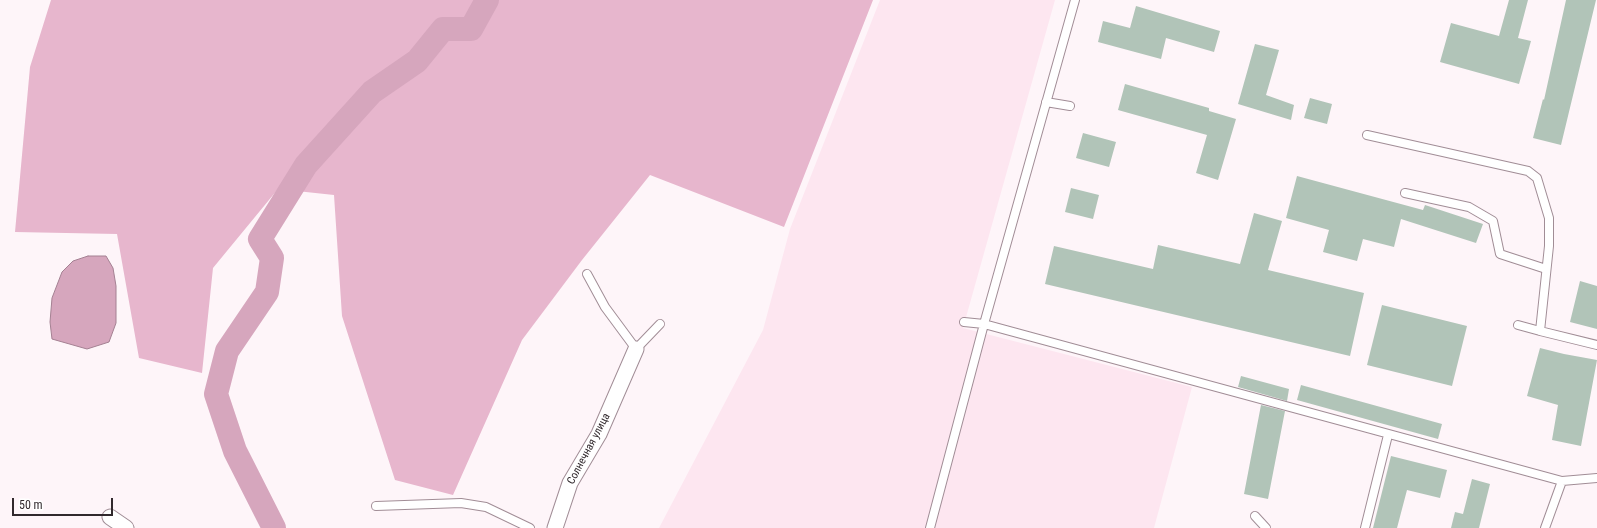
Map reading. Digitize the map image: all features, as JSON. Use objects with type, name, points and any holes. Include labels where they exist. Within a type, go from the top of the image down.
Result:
[{"type":"street","name":"Солнечная улица","points":[[555,528],[570,483],[599,434],[636,349]]},
{"type":"street","points":[[110,517],[126,528]]},
{"type":"lane","points":[[930,528],[984,324],[1075,0]]},
{"type":"lane","points":[[1046,102],[1070,106]]},
{"type":"lane","points":[[1367,135],[1528,172],[1537,178],[1544,195],[1549,218],[1549,246],[1540,331]]},
{"type":"lane","points":[[1405,193],[1469,207],[1493,221],[1500,254],[1546,269]]},
{"type":"lane","points":[[587,274],[605,307],[636,349],[660,324]]},
{"type":"lane","points":[[964,322],[984,324],[1388,435],[1562,481],[1597,478]]},
{"type":"lane","points":[[1518,325],[1597,345]]},
{"type":"lane","points":[[1365,528],[1388,435]]},
{"type":"lane","points":[[1545,528],[1562,481]]},
{"type":"lane","points":[[376,506],[461,503],[486,507],[530,528]]},
{"type":"lane","points":[[1255,516],[1266,528]]},
{"type":"shaded area","points":[[51,0],[873,0],[784,227],[650,175],[582,260],[522,340],[453,495],[395,480],[342,316],[334,195],[278,189],[213,268],[202,373],[139,358],[117,234],[15,232],[30,67]]},
{"type":"shaded area","points":[[880,0],[1055,0],[963,328],[1192,387],[1154,528],[659,528],[763,330],[790,229]]},
{"type":"shaded area","points":[[88,256],[106,256],[113,268],[116,286],[116,323],[109,342],[87,349],[52,339],[50,322],[52,298],[62,272],[73,261]]},
{"type":"building","points":[[1509,0],[1528,0],[1518,38],[1531,41],[1519,84],[1440,62],[1451,23],[1499,36]]},
{"type":"building","points":[[1566,0],[1596,0],[1561,145],[1533,138],[1543,99],[1544,100]]},
{"type":"building","points":[[1136,6],[1220,31],[1214,52],[1166,38],[1161,59],[1098,42],[1103,21],[1130,28]]},
{"type":"building","points":[[1255,44],[1279,50],[1266,95],[1294,105],[1291,120],[1238,104]]},
{"type":"building","points":[[1125,84],[1209,108],[1209,111],[1236,119],[1218,180],[1196,173],[1207,135],[1118,110]]},
{"type":"building","points":[[1310,98],[1332,104],[1327,124],[1304,118]]},
{"type":"building","points":[[1083,133],[1116,142],[1109,167],[1076,158]]},
{"type":"building","points":[[1297,176],[1423,210],[1425,205],[1483,224],[1476,243],[1401,219],[1394,247],[1363,239],[1357,261],[1323,252],[1329,230],[1286,218]]},
{"type":"building","points":[[1071,188],[1099,195],[1093,219],[1065,212]]},
{"type":"building","points":[[1254,213],[1282,221],[1268,270],[1364,293],[1350,356],[1045,284],[1054,246],[1153,269],[1158,245],[1240,264]]},
{"type":"building","points":[[1580,281],[1597,286],[1597,329],[1570,322]]},
{"type":"building","points":[[1382,305],[1467,326],[1452,386],[1367,365]]},
{"type":"building","points":[[1540,348],[1597,360],[1581,446],[1552,440],[1558,405],[1527,396]]},
{"type":"building","points":[[1241,376],[1289,389],[1287,401],[1238,387]]},
{"type":"building","points":[[1301,385],[1442,424],[1438,439],[1297,400]]},
{"type":"building","points":[[1261,405],[1285,411],[1268,499],[1244,494]]},
{"type":"building","points":[[1391,456],[1447,470],[1440,498],[1407,490],[1397,528],[1373,528]]},
{"type":"building","points":[[1472,479],[1490,484],[1479,528],[1451,528],[1455,512],[1463,514]]},
{"type":"waterway","points":[[274,528],[235,451],[216,394],[227,351],[267,292],[272,258],[260,239],[306,165],[372,92],[417,61],[443,29],[471,29],[487,0]]}]
